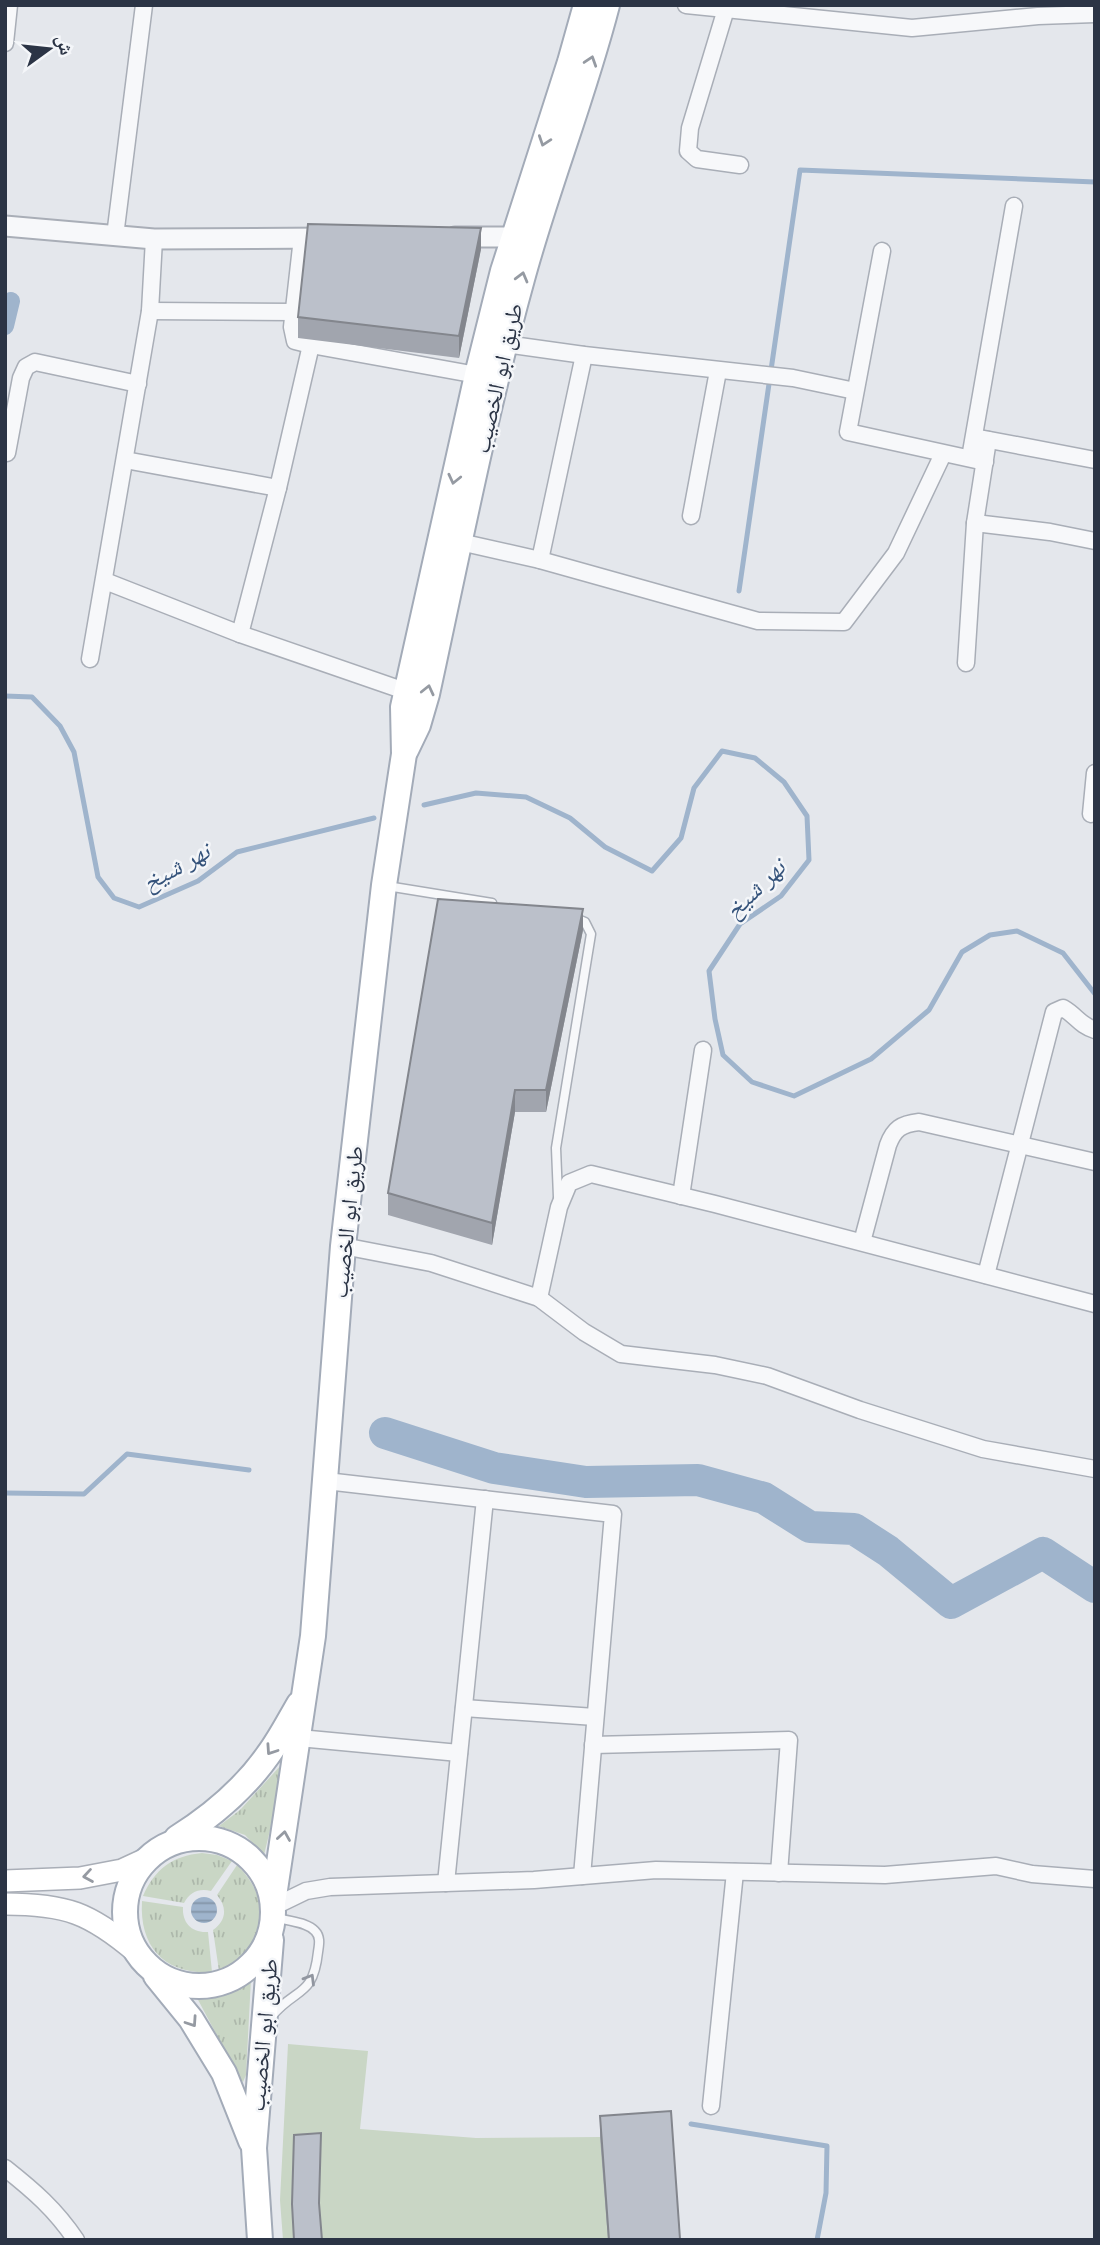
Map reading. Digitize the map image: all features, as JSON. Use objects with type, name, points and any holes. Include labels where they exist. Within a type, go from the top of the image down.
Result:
[{"type":"main road","name":"طريق ابو الخصيب","points":[[260,2240],[254,2148],[273,1912],[306,1691],[319,1579],[343,1246],[384,886],[404,754],[402,722],[405,691],[477,375],[513,237],[586,5]]},
{"type":"main road","name":"طريق ابو الخصيب","points":[[404,754],[423,709],[505,344],[539,218],[589,69],[607,5]]},
{"type":"main road","name":"طريق ابو الخصيب","points":[[158,1851],[206,1819],[243,1786],[269,1755],[306,1691]]},
{"type":"main road","points":[[5,1881],[80,1878],[122,1870],[189,1838],[208,1838],[243,1852],[257,1865],[267,1881],[273,1912],[267,1944],[254,1964],[236,1978],[215,1986],[191,1987],[169,1981],[108,1929],[76,1912],[40,1904],[5,1904]]},
{"type":"main road","points":[[143,1960],[128,1934],[125,1913],[127,1893],[135,1874],[158,1851]]},
{"type":"main road","name":"طريق ابو الخصيب","points":[[143,1960],[191,2018],[224,2073],[254,2148]]},
{"type":"street","points":[[5,43],[9,5]]},
{"type":"street","points":[[115,236],[144,5]]},
{"type":"street","points":[[686,5],[912,28],[1038,16],[1095,14]]},
{"type":"street","points":[[726,9],[690,128],[688,151],[697,159],[740,165]]},
{"type":"street","points":[[966,663],[977,460],[1014,206]]},
{"type":"street","points":[[5,226],[154,239],[355,238]]},
{"type":"street","points":[[434,237],[513,237]]},
{"type":"street","points":[[302,238],[293,312],[295,341],[477,375]]},
{"type":"street","points":[[90,659],[150,312],[154,239]]},
{"type":"street","points":[[882,251],[848,432],[977,460]]},
{"type":"street","points":[[150,312],[293,312]]},
{"type":"street","points":[[505,344],[793,378],[855,391]]},
{"type":"street","points":[[240,635],[311,345]]},
{"type":"street","points":[[540,560],[584,355]]},
{"type":"street","points":[[6,453],[21,378],[26,366],[35,362],[138,384]]},
{"type":"street","points":[[691,516],[718,371]]},
{"type":"street","points":[[981,439],[1095,460]]},
{"type":"street","points":[[460,542],[540,560],[758,621],[844,622],[896,552],[943,454]]},
{"type":"street","points":[[125,460],[278,488]]},
{"type":"street","points":[[975,523],[1050,532],[1095,541]]},
{"type":"street","points":[[105,581],[240,635],[405,691]]},
{"type":"street","points":[[1091,814],[1095,773]]},
{"type":"street","points":[[986,1275],[1054,1012],[1063,1008],[1072,1013],[1084,1027],[1095,1030]]},
{"type":"street","points":[[681,1196],[704,1050]]},
{"type":"street","points":[[862,1242],[888,1145],[893,1132],[904,1124],[919,1122],[1095,1162]]},
{"type":"street","points":[[539,1297],[559,1207],[569,1183],[591,1174],[1095,1304]]},
{"type":"street","points":[[343,1246],[431,1263],[539,1297],[584,1332],[621,1354],[715,1365],[767,1376],[860,1410],[983,1449],[1095,1469]]},
{"type":"street","points":[[326,1481],[613,1514],[582,1876]]},
{"type":"street","points":[[446,1883],[485,1499]]},
{"type":"street","points":[[464,1708],[595,1717]]},
{"type":"street","points":[[299,1738],[459,1753]]},
{"type":"street","points":[[593,1745],[789,1740],[779,1873]]},
{"type":"street","points":[[273,1912],[306,1891],[330,1887],[534,1880],[656,1870],[885,1875],[996,1866],[1032,1874],[1095,1879]]},
{"type":"street","points":[[711,2106],[735,1872]]},
{"type":"street","points":[[5,2168],[32,2188],[60,2217],[76,2240]]},
{"type":"lane","points":[[384,886],[507,906]]},
{"type":"lane","points":[[559,1207],[556,1148],[591,934],[585,922],[561,915]]},
{"type":"lane","points":[[263,2027],[281,2005],[308,1986],[316,1973],[319,1939],[316,1932],[309,1927],[273,1912]]},
{"type":"green space","points":[[282,1764],[264,1855],[245,1835],[219,1826],[240,1810]]},
{"type":"green space","points":[[202,1853],[232,1861],[211,1891],[195,1892],[184,1903],[143,1896],[159,1871],[182,1857]]},
{"type":"green space","points":[[237,1865],[257,1894],[260,1923],[247,1950],[219,1971],[213,1930],[221,1922],[224,1909],[217,1895]]},
{"type":"green space","points":[[142,1901],[183,1907],[184,1918],[189,1926],[197,1931],[208,1932],[212,1972],[181,1969],[159,1955],[145,1932]]},
{"type":"green space","points":[[251,1979],[246,2075],[243,2082],[196,1996],[225,1992]]},
{"type":"green space","points":[[288,2044],[368,2051],[360,2129],[476,2138],[600,2137],[671,2132],[679,2240],[283,2240],[280,2200]]},
{"type":"water","points":[[204,1897],[213,1901],[217,1910],[213,1919],[204,1923],[195,1919],[191,1910],[195,1901]]},
{"type":"building","points":[[308,224],[481,228],[459,336],[298,317]]},
{"type":"building","points":[[438,899],[583,909],[546,1090],[515,1090],[492,1223],[388,1193]]},
{"type":"building","points":[[671,2111],[680,2239],[609,2240],[600,2116]]},
{"type":"building","points":[[321,2133],[319,2203],[322,2240],[294,2240],[294,2135]]},
{"type":"waterway","points":[[739,591],[800,170],[1095,182]]},
{"type":"waterway","points":[[5,326],[11,301]]},
{"type":"waterway","name":"نهر شيخ","points":[[5,696],[32,697],[60,726],[74,752],[98,877],[114,898],[139,907],[198,881],[237,852],[374,818]]},
{"type":"waterway","name":"نهر شيخ","points":[[424,805],[476,793],[526,797],[570,818],[605,847],[652,871],[681,838],[694,788],[722,751],[755,758],[784,782],[807,816],[809,860],[781,896],[740,924],[709,971],[723,1055],[752,1082],[794,1096],[871,1059],[929,1010],[962,952],[990,935],[1017,931],[1063,953],[1095,994]]},
{"type":"waterway","points":[[385,1433],[494,1468],[586,1482],[698,1480],[764,1498],[810,1527],[854,1529],[888,1551],[951,1603],[1043,1553],[1095,1587]]},
{"type":"waterway","points":[[5,1493],[84,1494],[127,1454],[249,1470]]},
{"type":"waterway","points":[[691,2124],[827,2146],[826,2193],[817,2240]]}]
